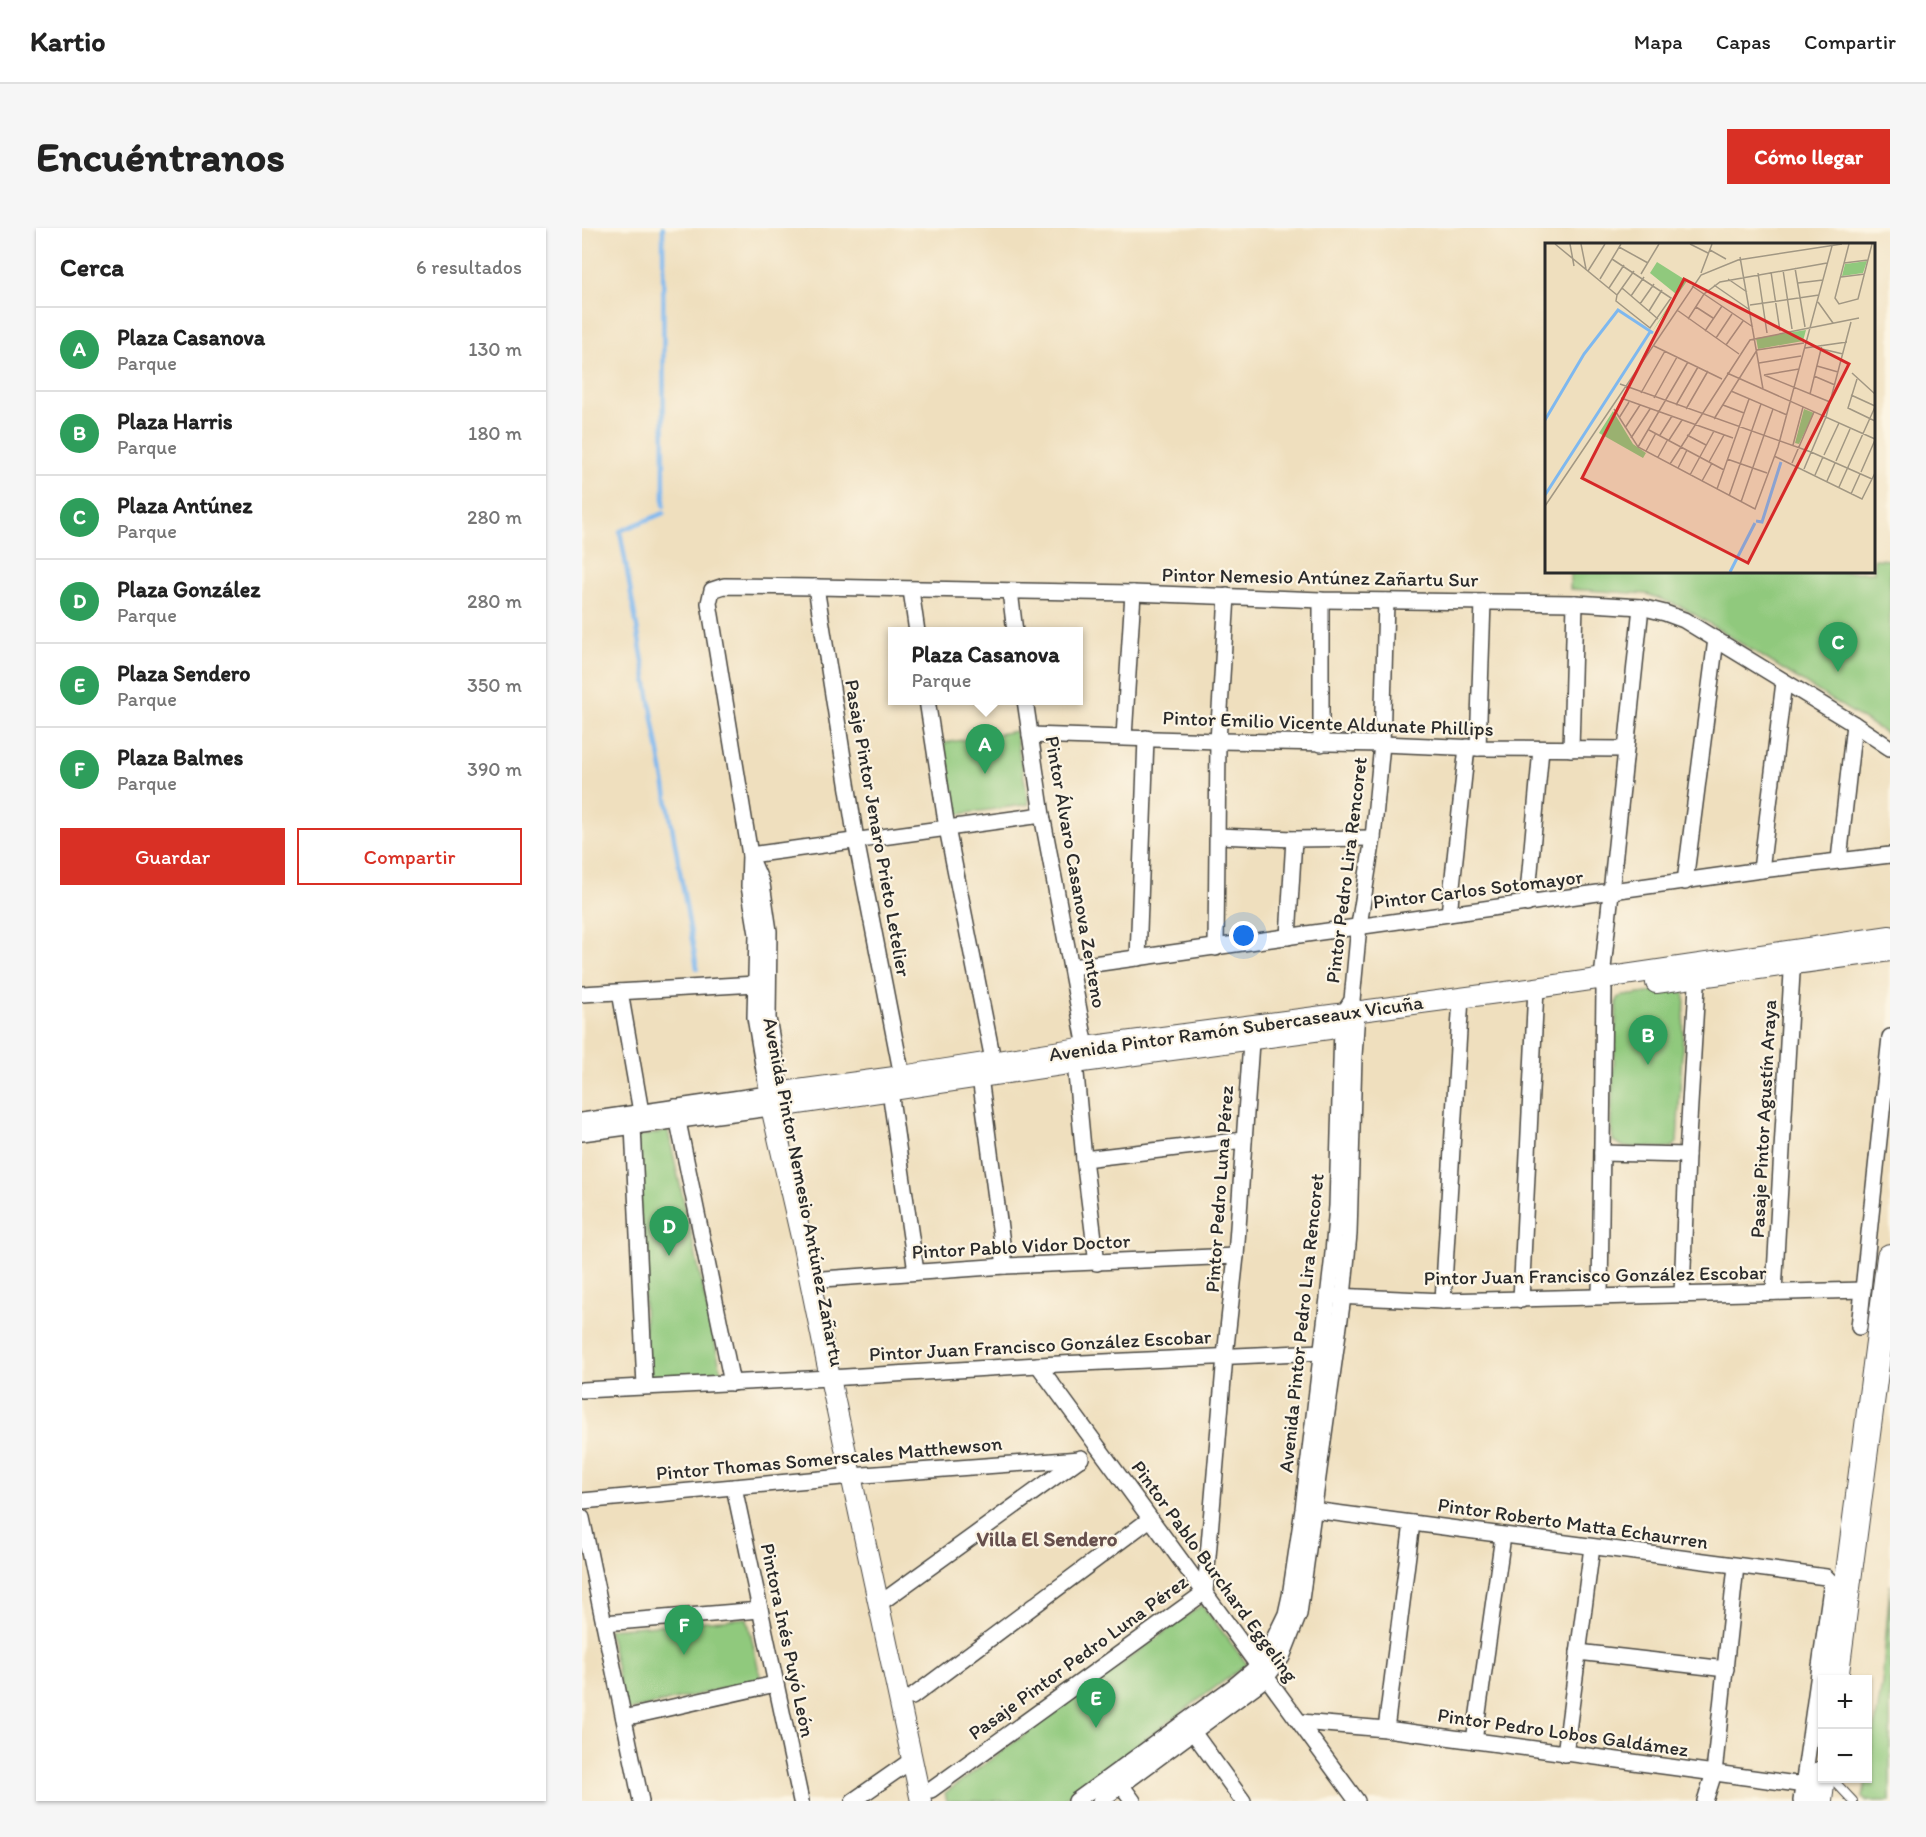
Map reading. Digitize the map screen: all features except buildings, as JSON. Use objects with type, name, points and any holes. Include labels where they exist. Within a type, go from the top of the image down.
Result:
[{"type":"main road","points":[[1836,1675],[1890,1257]]},
{"type":"main road","points":[[1852,1675],[1876,1443],[1890,1364]]},
{"type":"street","name":"Pintor Nemesio Antúnez Zañartu Sur","points":[[750,855],[709,603],[712,591],[724,586],[1133,593],[1321,600],[1575,603],[1641,607],[1684,620],[1890,748]]},
{"type":"street","name":"Pasaje Pintor Jenaro Prieto Letelier","points":[[816,586],[856,840],[902,1076]]},
{"type":"street","points":[[911,590],[916,627]]},
{"type":"street","points":[[1010,591],[1015,627]]},
{"type":"street","points":[[1124,737],[1133,593]]},
{"type":"street","points":[[1216,948],[1218,741],[1227,596]]},
{"type":"street","points":[[1321,600],[1321,744]]},
{"type":"street","name":"Pintor Pedro Lira Rencoret","points":[[1350,1016],[1359,925],[1373,838],[1382,744],[1386,601]]},
{"type":"street","points":[[1449,914],[1472,748],[1484,602]]},
{"type":"street","points":[[1571,749],[1575,603]]},
{"type":"street","points":[[1600,1296],[1603,984],[1641,607]]},
{"type":"street","points":[[1685,882],[1716,639]]},
{"type":"street","points":[[1761,870],[1784,682]]},
{"type":"street","points":[[928,705],[947,828],[993,1060],[980,1077],[1005,1266]]},
{"type":"street","name":"Pintor Álvaro Casanova Zenteno","points":[[1026,705],[1042,815],[1072,967],[1080,1055],[1084,1159],[1097,1263]]},
{"type":"street","points":[[1839,860],[1854,724]]},
{"type":"street","name":"Pintor Emilio Vicente Aldunate Phillips","points":[[1030,735],[1472,748],[1625,749]]},
{"type":"street","points":[[1138,957],[1146,738]]},
{"type":"street","points":[[1527,904],[1541,749]]},
{"type":"street","points":[[750,855],[1042,815]]},
{"type":"street","points":[[1218,836],[1294,839],[1373,838]]},
{"type":"street","points":[[1288,937],[1294,839]]},
{"type":"street","name":"Avenida Pintor Nemesio Antúnez Zañartu","points":[[750,855],[750,886],[757,934],[755,1017],[760,1053],[776,1100],[858,1476],[884,1601],[912,1760],[928,1797]]},
{"type":"street","name":"Avenida Pintor Nemesio Antúnez Zañartu","points":[[750,855],[762,884],[769,931],[768,1018],[776,1100]]},
{"type":"street","name":"Pintor Carlos Sotomayor","points":[[1072,967],[1216,948],[1359,925],[1527,904],[1761,870],[1890,855]]},
{"type":"street","name":"Avenida Pintor Ramón Subercaseaux Vicuña","points":[[582,1133],[633,1126],[676,1114],[776,1100],[993,1060],[1080,1055],[1251,1033],[1350,1016],[1536,994],[1793,956],[1890,936]]},
{"type":"street","name":"Avenida Pintor Ramón Subercaseaux Vicuña","points":[[1793,956],[1890,951]]},
{"type":"street","name":"Pasaje Pintor Agustín Araya","points":[[1774,1292],[1793,956]]},
{"type":"street","points":[[1682,1295],[1687,1155],[1699,970]]},
{"type":"street","points":[[582,994],[756,984]]},
{"type":"street","points":[[620,992],[641,1112],[633,1126],[645,1386]]},
{"type":"street","points":[[1521,1300],[1536,994]]},
{"type":"street","points":[[1443,1301],[1461,1004]]},
{"type":"street","name":"Avenida Pintor Pedro Lira Rencoret","points":[[1308,1509],[1336,1296],[1337,1206],[1350,1016]]},
{"type":"street","name":"Pintor Pedro Luna Pérez","points":[[1225,1356],[1236,1256],[1251,1033]]},
{"type":"street","points":[[1859,1327],[1890,1036]]},
{"type":"street","name":"Avenida Pintor Ramón Subercaseaux Vicuña","points":[[776,1100],[890,1091],[980,1077],[1080,1055]]},
{"type":"street","points":[[902,1076],[890,1091],[916,1272]]},
{"type":"street","name":"Avenida Pintor Ramón Subercaseaux Vicuña","points":[[582,1121],[641,1112],[676,1114]]},
{"type":"street","points":[[676,1114],[732,1383]]},
{"type":"street","points":[[1084,1159],[1244,1140]]},
{"type":"street","points":[[1602,1153],[1687,1155]]},
{"type":"street","name":"Pintor Pablo Vidor Doctor","points":[[815,1280],[1005,1266],[1236,1256]]},
{"type":"street","name":"Pintor Juan Francisco González Escobar","points":[[1336,1296],[1443,1301],[1863,1290]]},
{"type":"street","name":"Avenida Pintor Pedro Lira Rencoret","points":[[1076,1801],[1282,1657],[1299,1614],[1321,1352],[1336,1296]]},
{"type":"street","name":"Pintor Juan Francisco González Escobar","points":[[582,1390],[1321,1352]]},
{"type":"street","name":"Pasaje Pintor Pedro Luna Pérez","points":[[928,1797],[1205,1592],[1225,1356]]},
{"type":"street","name":"Pintor Pablo Burchard Eggeling","points":[[1038,1365],[1357,1801]]},
{"type":"street","points":[[884,1601],[1098,1446]]},
{"type":"street","name":"Pintor Thomas Somerscales Matthewson","points":[[582,1501],[1080,1459]]},
{"type":"street","name":"Pintora Inés Puyó León","points":[[734,1487],[801,1801]]},
{"type":"street","name":"Pintor Roberto Matta Echaurren","points":[[1308,1509],[1826,1577],[1830,1581],[1831,1588],[1826,1790]]},
{"type":"street","points":[[582,1518],[641,1801]]},
{"type":"street","points":[[912,1697],[1150,1519]]},
{"type":"street","points":[[1386,1729],[1412,1523]]},
{"type":"street","points":[[1474,1741],[1503,1536]]},
{"type":"street","points":[[1565,1754],[1592,1546]]},
{"type":"street","points":[[1706,1801],[1714,1773],[1736,1566]]},
{"type":"street","name":"Avenida Pintor Nemesio Antúnez Zañartu","points":[[884,1601],[912,1697],[928,1797]]},
{"type":"street","points":[[604,1623],[760,1610]]},
{"type":"street","points":[[1578,1652],[1726,1669]]},
{"type":"street","name":"Avenida Pintor Pedro Lira Rencoret","points":[[1100,1801],[1193,1732],[1262,1672]]},
{"type":"street","points":[[624,1718],[775,1684]]},
{"type":"street","name":"Pintor Pedro Lobos Galdámez","points":[[1300,1722],[1386,1729],[1826,1790]]},
{"type":"street","points":[[1193,1732],[1242,1801]]},
{"type":"street","points":[[853,1801],[912,1760]]},
{"type":"street","points":[[1122,1786],[1133,1801]]},
{"type":"green space","points":[[1875,559],[1890,560],[1890,736],[1684,608],[1647,594],[1570,589],[1571,573],[1875,573]]},
{"type":"green space","points":[[1015,731],[1029,804],[954,815],[943,743]]},
{"type":"green space","points":[[1683,990],[1685,998],[1677,1143],[1671,1148],[1624,1147],[1613,1141],[1611,1124],[1617,1001],[1619,997]]},
{"type":"green space","points":[[668,1131],[722,1375],[647,1378],[637,1137]]},
{"type":"green space","points":[[1890,1584],[1890,1801],[1866,1801],[1863,1798],[1866,1783],[1872,1783],[1872,1744],[1882,1684]]},
{"type":"green space","points":[[1202,1605],[1247,1664],[1061,1801],[947,1801],[945,1793]]},
{"type":"green space","points":[[747,1618],[761,1680],[626,1711],[608,1629]]},
{"type":"waterway","points":[[663,228],[664,506]]},
{"type":"waterway","points":[[664,513],[620,531],[697,968]]},
{"type":"place","name":"Plaza Antúnez","points":[[1838,672]]},
{"type":"place","name":"Plaza Casanova","points":[[985,774]]},
{"type":"place","name":"Plaza Harris","points":[[1648,1065]]},
{"type":"place","name":"Plaza González","points":[[669,1256]]},
{"type":"place","name":"Plaza Balmes","points":[[684,1655]]},
{"type":"place","name":"Plaza Sendero","points":[[1096,1728]]},
{"type":"district","name":"Villa El Sendero","points":[[1047,1538]]}]
